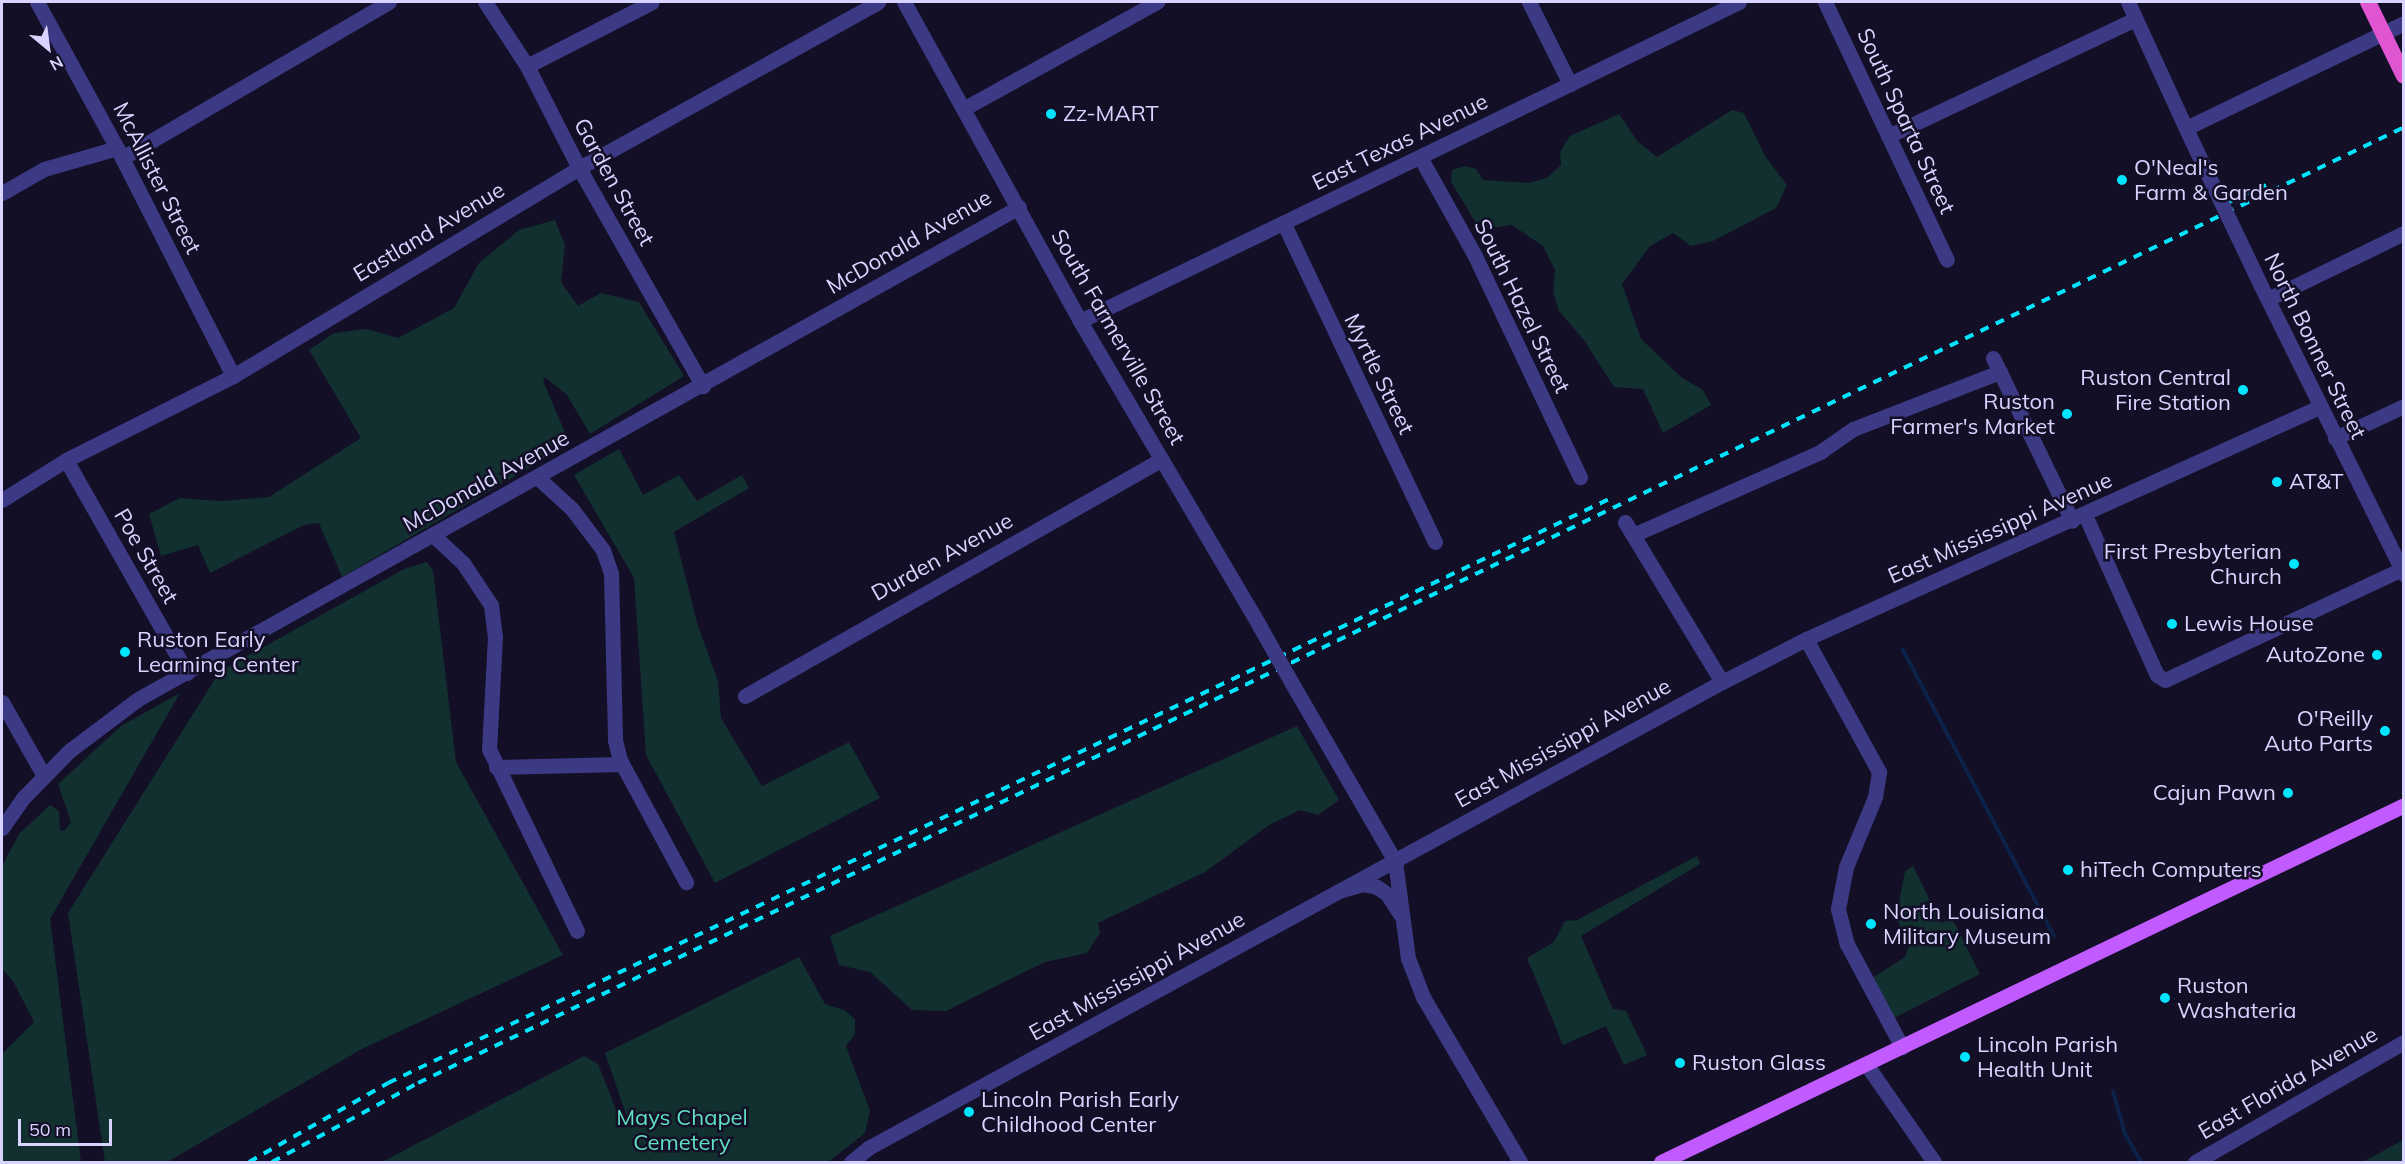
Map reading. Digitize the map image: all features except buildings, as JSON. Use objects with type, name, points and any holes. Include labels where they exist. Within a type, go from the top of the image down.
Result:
[{"type":"highway","points":[[2367,2],[2403,76]]},
{"type":"main road","points":[[1661,1162],[2403,805]]},
{"type":"street","name":"McAllister Street","points":[[37,2],[120,153],[233,376]]},
{"type":"street","points":[[2,193],[44,169],[120,153],[389,2]]},
{"type":"street","name":"Garden Street","points":[[485,2],[527,66],[579,168],[703,386]]},
{"type":"street","points":[[527,66],[652,2]]},
{"type":"street","name":"Eastland Avenue","points":[[2,500],[66,460],[233,376],[579,168],[878,2]]},
{"type":"street","name":"South Farmerville Street","points":[[904,2],[1080,321],[1395,861]]},
{"type":"street","points":[[963,109],[1157,2]]},
{"type":"street","points":[[1529,2],[1570,84]]},
{"type":"street","name":"East Texas Avenue","points":[[1080,321],[1739,2]]},
{"type":"street","name":"South Sparta Street","points":[[1824,2],[1947,260]]},
{"type":"street","name":"North Bonner Street","points":[[2128,2],[2264,293],[2402,571]]},
{"type":"street","points":[[1888,136],[2135,20]]},
{"type":"street","points":[[2187,132],[2403,23]]},
{"type":"street","name":"South Hazel Street","points":[[1420,157],[1475,256],[1580,477]]},
{"type":"street","name":"McDonald Avenue","points":[[2,828],[44,776],[95,729],[187,673],[703,386],[1018,207]]},
{"type":"street","name":"Myrtle Street","points":[[1284,224],[1436,542]]},
{"type":"street","points":[[2264,293],[2403,233]]},
{"type":"street","points":[[1993,358],[2078,518],[2157,675],[2169,679],[2402,571]]},
{"type":"street","points":[[1722,682],[1629,528],[1820,452],[1853,429],[2000,372]]},
{"type":"street","points":[[2335,438],[2403,405]]},
{"type":"street","name":"East Mississippi Avenue","points":[[850,1162],[868,1148],[1722,682],[1806,639],[2078,518],[2319,407]]},
{"type":"street","name":"Poe Street","points":[[66,460],[187,673]]},
{"type":"street","name":"Durden Avenue","points":[[745,696],[1161,460]]},
{"type":"street","points":[[537,477],[587,527],[603,550],[611,573],[615,740],[622,764],[686,882]]},
{"type":"street","points":[[434,536],[463,563],[491,605],[495,636],[489,749],[577,931]]},
{"type":"street","points":[[1806,639],[1879,771],[1875,797],[1846,867],[1838,909],[1844,937],[1902,1047]]},
{"type":"street","points":[[2,702],[44,776]]},
{"type":"street","points":[[496,767],[622,764]]},
{"type":"street","points":[[1395,861],[1408,958],[1424,998],[1518,1160]]},
{"type":"street","points":[[1342,890],[1363,884],[1377,888],[1388,894],[1403,919]]},
{"type":"street","name":"East Florida Avenue","points":[[2195,1162],[2403,1042]]},
{"type":"street","points":[[1866,1064],[1934,1162]]},
{"type":"green space","points":[[1732,110],[1744,113],[1765,156],[1787,185],[1776,208],[1713,241],[1691,246],[1673,233],[1650,246],[1622,284],[1641,339],[1682,378],[1703,390],[1711,405],[1663,433],[1643,389],[1614,387],[1584,340],[1559,311],[1553,292],[1555,270],[1543,246],[1512,225],[1489,228],[1476,223],[1451,182],[1452,170],[1465,166],[1476,169],[1483,180],[1530,183],[1548,177],[1561,165],[1560,152],[1570,136],[1619,114],[1638,142],[1657,157]]},
{"type":"green space","points":[[555,220],[565,245],[561,282],[578,306],[601,293],[639,302],[684,376],[590,434],[567,395],[545,377],[543,381],[570,444],[342,577],[319,523],[304,525],[210,573],[198,545],[161,556],[149,514],[180,498],[221,501],[269,497],[361,438],[309,350],[334,333],[367,329],[398,338],[454,308],[479,263],[519,230]]},
{"type":"green space","points":[[619,449],[643,495],[679,475],[697,501],[742,475],[749,488],[674,532],[698,626],[718,681],[721,718],[762,786],[849,742],[880,798],[715,883],[646,755],[634,578],[574,475]]},
{"type":"green space","points":[[427,562],[433,571],[456,762],[563,955],[362,1049],[167,1162],[105,1162],[68,913],[220,671],[404,569]]},
{"type":"green space","points":[[180,693],[50,919],[81,1162],[2,1162],[2,1054],[34,1022],[13,981],[2,969],[2,866],[19,834],[50,805],[59,811],[60,830],[64,831],[71,822],[58,784],[121,726]]},
{"type":"green space","points":[[1297,726],[1339,800],[1318,815],[1300,810],[1269,825],[1205,872],[1098,923],[1100,933],[1087,953],[1045,962],[946,1011],[912,1010],[870,972],[839,965],[830,936]]},
{"type":"green space","points":[[1697,856],[1700,864],[1581,936],[1613,1009],[1626,1011],[1647,1055],[1624,1065],[1606,1026],[1563,1045],[1527,958],[1554,942],[1565,921],[1577,920]]},
{"type":"green space","points":[[1913,866],[1941,923],[1952,918],[1980,974],[1894,1018],[1872,978],[1905,957],[1909,946],[1896,918],[1905,871]]},
{"type":"green space","name":"Mays Chapel Cemetery","points":[[799,957],[825,1004],[844,1010],[855,1019],[855,1034],[846,1046],[870,1111],[865,1133],[828,1162],[382,1162],[584,1056],[598,1064],[623,1127],[629,1123],[605,1053]]},
{"type":"green space","points":[[2403,1140],[2403,1162],[2363,1162]]},
{"type":"waterway","points":[[1903,650],[2054,936]]},
{"type":"waterway","points":[[2113,1091],[2125,1134],[2141,1162]]},
{"type":"railway","points":[[272,1162],[418,1083],[2404,127]]},
{"type":"railway","points":[[2227,203],[2270,183]]},
{"type":"railway","points":[[249,1162],[388,1083],[1613,497]]},
{"type":"place","name":"Zz-MART","points":[[1051,114]]},
{"type":"place","name":"O'Neal's Farm & Garden","points":[[2122,180]]},
{"type":"place","name":"Ruston Central Fire Station","points":[[2243,390]]},
{"type":"place","name":"Ruston Farmer's Market","points":[[2067,414]]},
{"type":"place","name":"AT&T","points":[[2277,482]]},
{"type":"place","name":"First Presbyterian Church","points":[[2294,564]]},
{"type":"place","name":"Lewis House","points":[[2172,624]]},
{"type":"place","name":"Ruston Early Learning Center","points":[[125,652]]},
{"type":"place","name":"AutoZone","points":[[2377,655]]},
{"type":"place","name":"O'Reilly Auto Parts","points":[[2385,731]]},
{"type":"place","name":"Cajun Pawn","points":[[2288,793]]},
{"type":"place","name":"hiTech Computers","points":[[2068,870]]},
{"type":"place","name":"North Louisiana Military Museum","points":[[1871,924]]},
{"type":"place","name":"Ruston Washateria","points":[[2165,998]]},
{"type":"place","name":"Lincoln Parish Health Unit","points":[[1965,1057]]},
{"type":"place","name":"Ruston Glass","points":[[1680,1063]]},
{"type":"place","name":"Lincoln Parish Early Childhood Center","points":[[969,1112]]}]
